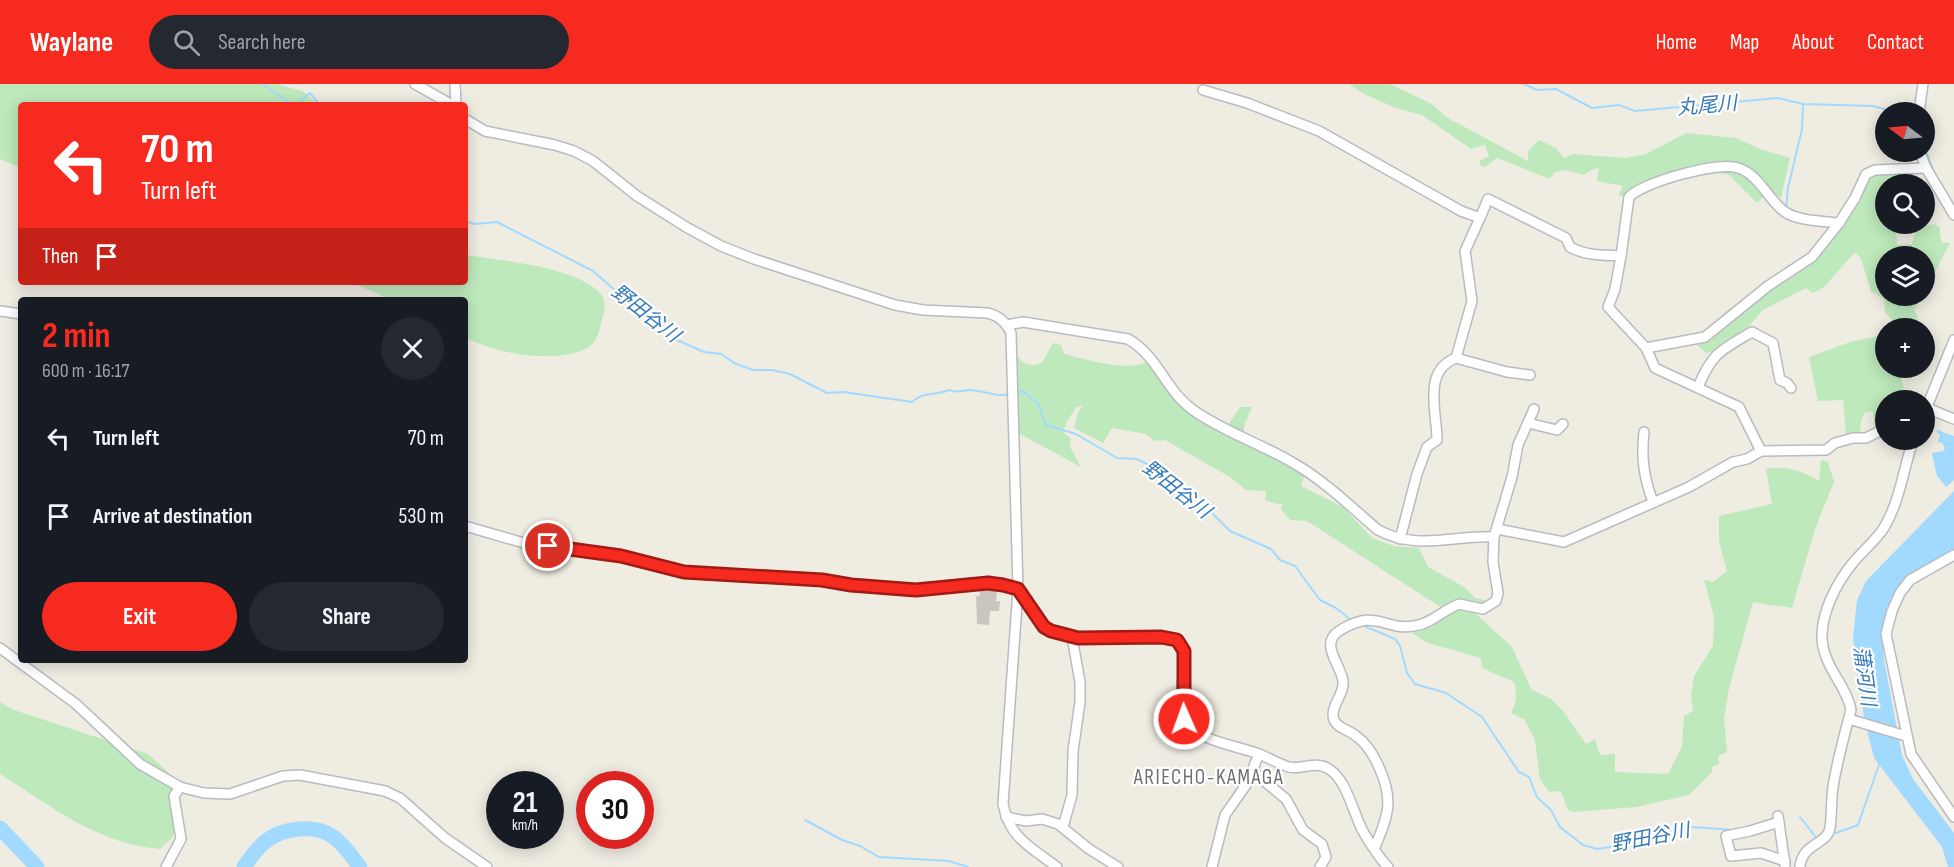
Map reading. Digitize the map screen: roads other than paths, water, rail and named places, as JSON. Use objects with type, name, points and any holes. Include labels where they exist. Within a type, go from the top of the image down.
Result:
[{"type":"street","points":[[415,84],[448,102]]},
{"type":"street","points":[[454,102],[455,84]]},
{"type":"street","points":[[1920,102],[1923,84]]},
{"type":"street","points":[[1203,90],[1247,103],[1319,131],[1461,211],[1480,218]]},
{"type":"street","points":[[468,121],[485,131],[555,145],[593,161],[636,196],[686,227],[721,246],[754,259],[895,304],[923,310],[987,313],[997,317],[1006,325],[1011,339],[1018,589],[1002,787],[1006,818],[1016,835],[1057,867]]},
{"type":"street","points":[[1924,162],[1954,215]]},
{"type":"street","points":[[1761,451],[1739,407],[1655,368],[1646,348],[1608,307],[1615,289],[1627,205],[1632,193],[1662,179],[1729,166],[1748,172],[1786,213],[1839,223]]},
{"type":"street","points":[[1646,348],[1706,337],[1768,286],[1812,257],[1839,223],[1855,198],[1866,174],[1875,170],[1926,168]]},
{"type":"street","points":[[1456,358],[1472,301],[1465,251],[1488,199],[1566,237],[1570,247],[1578,251],[1621,256]]},
{"type":"street","points":[[0,311],[18,314]]},
{"type":"street","points":[[1006,325],[1023,322],[1128,339],[1141,347],[1153,359],[1169,385],[1192,410],[1294,464],[1326,484],[1378,530],[1400,539],[1419,542],[1495,533],[1564,542],[1689,487],[1733,462],[1747,459],[1761,451],[1826,450],[1835,443],[1853,438],[1866,438],[1875,434]]},
{"type":"street","points":[[1698,387],[1707,365],[1717,353],[1752,332],[1773,343],[1780,380],[1787,382],[1791,388]]},
{"type":"street","points":[[1934,390],[1954,340]]},
{"type":"street","points":[[1400,539],[1417,474],[1427,447],[1437,440],[1433,394],[1436,377],[1444,364],[1456,358],[1507,372],[1530,375]]},
{"type":"street","points":[[1375,848],[1389,808],[1390,796],[1386,783],[1365,745],[1355,735],[1336,724],[1333,717],[1343,679],[1331,647],[1338,632],[1362,621],[1378,620],[1410,627],[1429,621],[1459,604],[1483,609],[1493,604],[1498,593],[1493,561],[1495,533],[1512,477],[1518,445],[1534,409]]},
{"type":"street","points":[[1935,414],[1954,419]]},
{"type":"street","points":[[1528,423],[1552,430],[1557,430],[1563,424]]},
{"type":"street","points":[[1644,432],[1643,471],[1653,502]]},
{"type":"street","points":[[1800,867],[1807,849],[1825,837],[1830,828],[1833,788],[1843,736],[1849,719],[1850,706],[1824,655],[1822,637],[1824,617],[1835,591],[1851,565],[1884,528],[1911,450]]},
{"type":"street","points":[[468,527],[531,545],[565,547],[621,556],[684,572],[822,580],[851,585],[916,590],[988,583],[1018,589],[1044,627],[1072,638],[1161,637],[1177,640],[1184,651],[1182,712],[1187,725],[1211,738],[1289,767],[1319,764],[1328,768],[1344,787],[1361,827],[1388,867]]},
{"type":"street","points":[[1954,555],[1910,580],[1900,593],[1886,634],[1901,735],[1911,754],[1954,817]]},
{"type":"street","points":[[1063,827],[1072,795],[1073,751],[1080,702],[1080,682],[1072,638]]},
{"type":"street","points":[[0,648],[18,661]]},
{"type":"street","points":[[20,663],[76,704],[140,764],[180,787],[204,793],[230,794],[283,776],[300,775],[385,791],[400,798],[445,838],[488,867]]},
{"type":"street","points":[[1849,719],[1901,735]]},
{"type":"street","points":[[1212,867],[1225,815],[1246,785],[1259,754]]},
{"type":"street","points":[[1252,771],[1279,792],[1292,807],[1303,830],[1322,844],[1326,857],[1320,867]]},
{"type":"street","points":[[166,867],[181,838],[174,796],[180,787]]},
{"type":"street","points":[[1006,818],[1050,821],[1063,827],[1089,849],[1118,867]]},
{"type":"street","points":[[1779,819],[1785,864],[1761,853],[1731,856],[1726,836],[1750,831],[1779,819]]},
{"type":"water","points":[[1937,430],[1954,436],[1954,480],[1946,487],[1937,476],[1932,453],[1943,451],[1945,448],[1942,443],[1938,442],[1940,434]]},
{"type":"water","points":[[1954,491],[1954,550],[1912,572],[1903,581],[1888,606],[1882,635],[1884,660],[1902,755],[1913,779],[1954,833],[1954,867],[1948,867],[1942,847],[1874,758],[1864,718],[1853,638],[1857,600],[1866,581]]},
{"type":"waterway","name":"野田谷川","points":[[262,84],[289,102]]},
{"type":"waterway","name":"丸尾川","points":[[1524,84],[1537,90],[1556,89],[1592,108],[1619,105],[1635,111],[1778,98],[1803,104],[1875,107]]},
{"type":"waterway","name":"野田谷川","points":[[299,102],[310,93],[318,102]]},
{"type":"waterway","points":[[1786,209],[1788,188],[1802,129],[1803,104]]},
{"type":"waterway","name":"丸尾川","points":[[1930,162],[1936,177]]},
{"type":"waterway","name":"野田谷川","points":[[468,222],[475,224],[497,222],[593,271],[616,291],[644,306],[677,340],[704,352],[721,354],[734,363],[753,370],[772,370],[790,374],[827,393],[844,392],[912,402],[921,396],[949,390],[1010,394]]},
{"type":"waterway","name":"野田谷川","points":[[1015,393],[1023,391],[1038,404],[1046,425],[1076,434],[1117,458],[1137,459],[1147,464],[1202,511],[1209,510],[1230,531],[1271,549],[1280,560],[1295,566],[1320,600],[1336,608],[1351,620]]},
{"type":"waterway","name":"野田谷川","points":[[1362,625],[1395,639],[1400,646],[1407,673],[1415,684],[1446,693],[1482,717],[1519,772],[1529,777],[1537,797],[1551,810],[1560,827],[1583,845],[1597,849],[1610,847],[1641,834],[1691,827],[1734,830]]},
{"type":"waterway","name":"野田谷川","points":[[1836,833],[1858,825],[1880,762]]},
{"type":"waterway","name":"野田谷川","points":[[1762,823],[1783,817]]},
{"type":"waterway","name":"野田谷川","points":[[1800,817],[1815,836]]},
{"type":"waterway","points":[[805,820],[879,857],[949,861],[968,867]]},
{"type":"waterway","name":"蒲河川","points":[[0,828],[37,867]]},
{"type":"waterway","name":"蒲河川","points":[[244,867],[265,842],[280,833],[297,829],[316,830],[332,836],[344,846],[360,867]]},
{"type":"district","name":"ARIECHO-KAMAGA","points":[[1209,777]]}]
